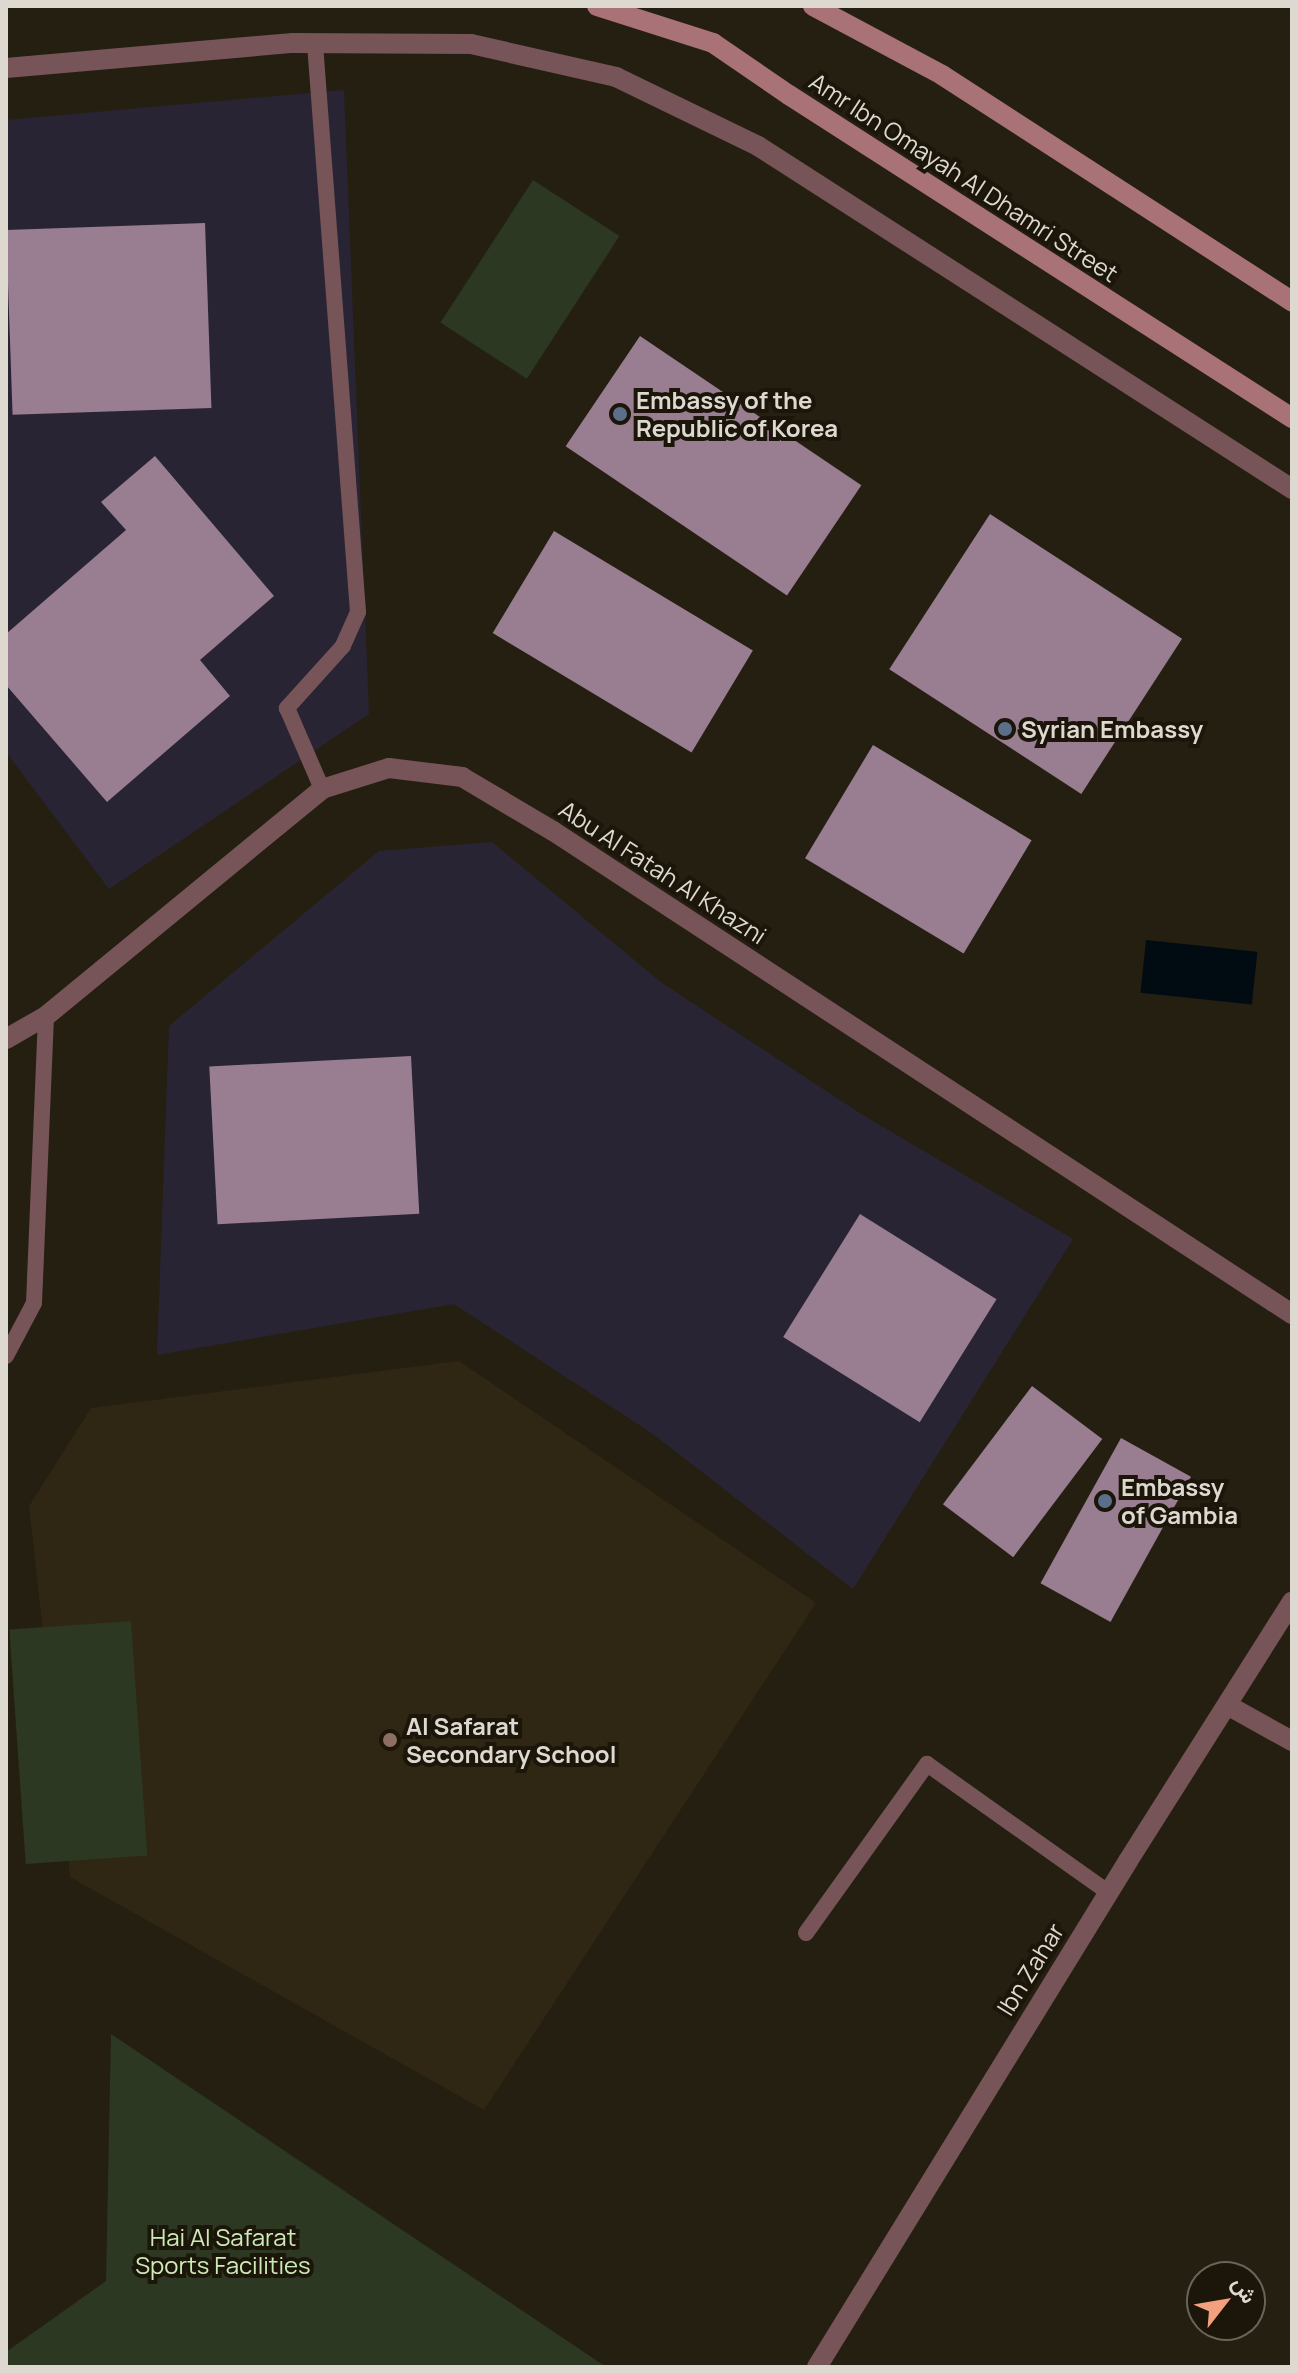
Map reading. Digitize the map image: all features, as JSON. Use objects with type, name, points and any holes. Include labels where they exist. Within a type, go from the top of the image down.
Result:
[{"type":"street","name":"Amr Ibn Omayah Al Dhamri Street","points":[[597,6],[713,43],[1292,418]]},
{"type":"street","points":[[813,6],[942,75],[1292,301]]},
{"type":"street","points":[[6,68],[315,44],[471,44],[616,77],[758,146],[1292,489]]},
{"type":"street","name":"Abu Al Fatah Al Khazni","points":[[6,1039],[46,1016],[322,789],[389,768],[462,777],[553,831],[1292,1314]]},
{"type":"street","name":"Ibn Zahar","points":[[817,2367],[1108,1892],[1229,1706],[1292,1602]]},
{"type":"street","points":[[1229,1706],[1292,1741]]},
{"type":"lane","points":[[315,44],[358,612],[343,646],[287,708],[322,789]]},
{"type":"lane","points":[[6,1356],[34,1303],[46,1016]]},
{"type":"lane","points":[[806,1933],[927,1764],[1108,1892]]},
{"type":"shaded area","points":[[344,90],[369,714],[109,889],[6,752],[6,120]]},
{"type":"shaded area","points":[[492,842],[662,983],[861,1114],[1073,1239],[853,1589],[653,1434],[454,1304],[157,1355],[169,1026],[379,851]]},
{"type":"shaded area","points":[[1146,940],[1257,952],[1252,1004],[1140,993]]},
{"type":"shaded area","name":"Al Safarat Secondary School","points":[[459,1361],[816,1603],[484,2110],[70,1877],[29,1506],[91,1408]]},
{"type":"green space","points":[[533,180],[619,236],[527,379],[440,323]]},
{"type":"green space","points":[[131,1621],[147,1855],[26,1864],[9,1630]]},
{"type":"green space","name":"Hai Al Safarat Sports Facilities","points":[[111,2034],[606,2367],[6,2367],[6,2352],[106,2281]]},
{"type":"building","points":[[205,223],[211,408],[13,415],[6,230]]},
{"type":"building","points":[[640,336],[861,485],[787,596],[566,446]]},
{"type":"building","points":[[155,456],[274,596],[200,660],[230,696],[107,802],[6,685],[6,634],[126,530],[101,502]]},
{"type":"building","points":[[990,514],[1182,639],[1081,794],[889,669]]},
{"type":"building","points":[[554,531],[753,650],[692,752],[493,633]]},
{"type":"building","points":[[873,745],[1032,840],[964,953],[805,858]]},
{"type":"building","points":[[411,1056],[419,1214],[218,1224],[209,1067]]},
{"type":"building","points":[[860,1214],[997,1299],[920,1422],[783,1337]]},
{"type":"building","points":[[1032,1386],[1102,1439],[1013,1557],[943,1504]]},
{"type":"building","points":[[1121,1438],[1191,1477],[1110,1622],[1041,1583]]},
{"type":"place","name":"Embassy of the Republic of Korea","points":[[620,414]]},
{"type":"place","name":"Syrian Embassy","points":[[1005,729]]},
{"type":"place","name":"Embassy of Gambia","points":[[1105,1501]]},
{"type":"place","name":"Al Safarat Secondary School","points":[[390,1740]]}]
